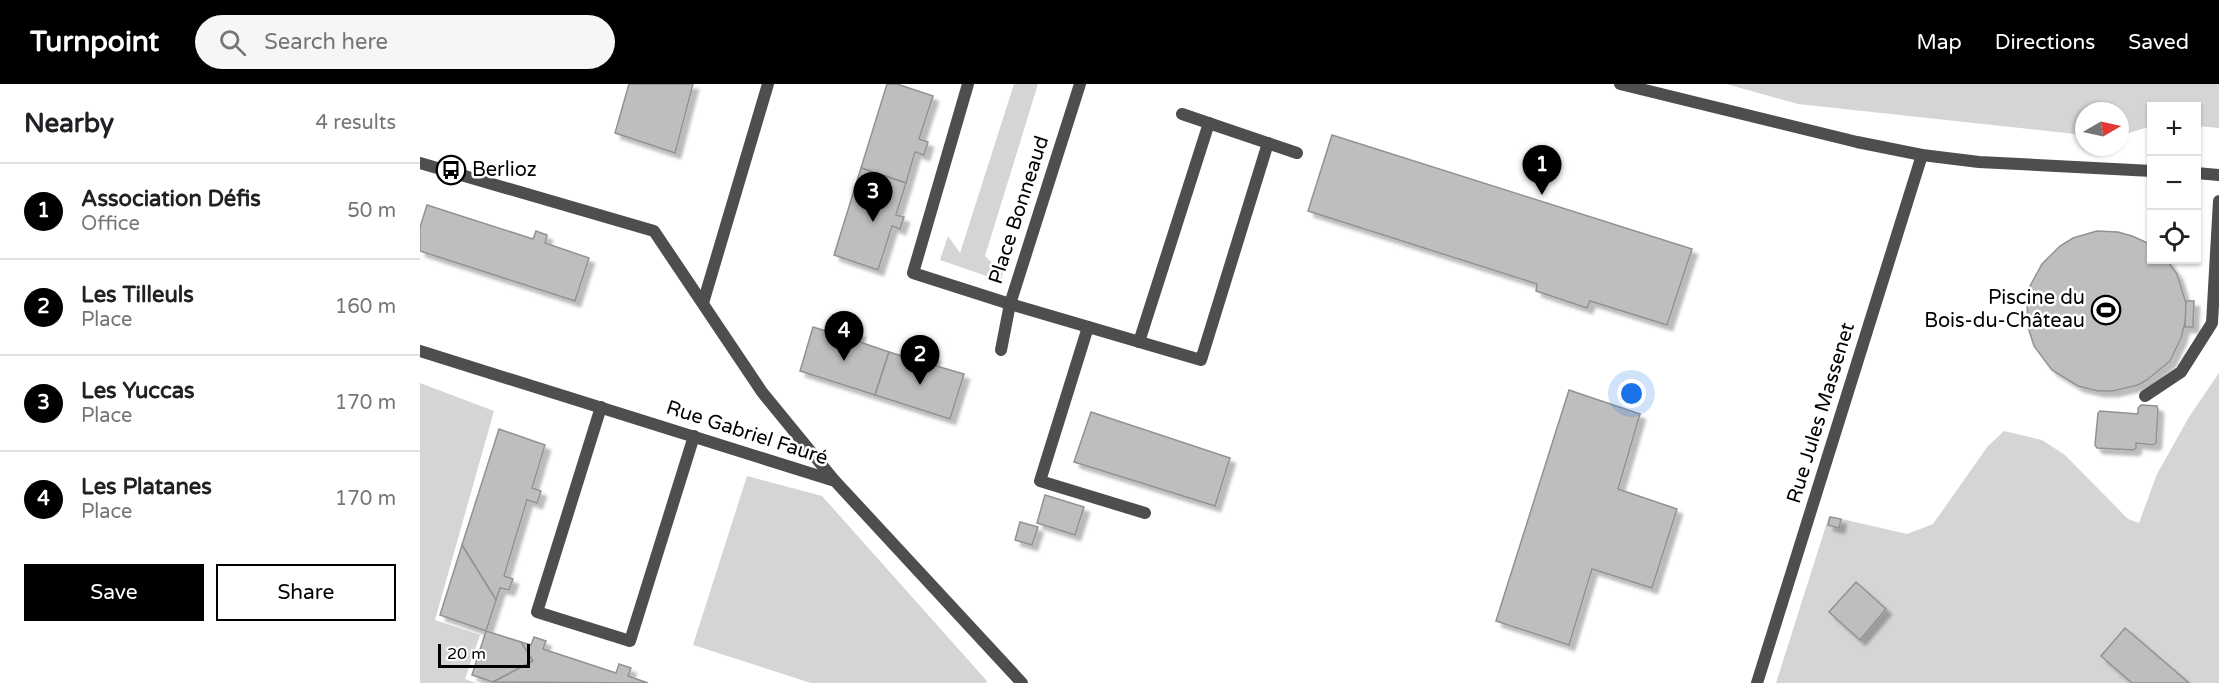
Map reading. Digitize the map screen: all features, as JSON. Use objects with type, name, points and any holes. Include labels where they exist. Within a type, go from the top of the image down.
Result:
[{"type":"street","points":[[703,303],[768,84]]},
{"type":"street","points":[[968,84],[913,273],[1201,360],[1268,143]]},
{"type":"street","name":"Place Bonneaud","points":[[1001,350],[1010,304],[1080,84]]},
{"type":"street","points":[[1620,84],[1790,126],[1922,155],[1979,162],[2147,171]]},
{"type":"street","points":[[1182,114],[1297,153]]},
{"type":"street","points":[[1139,342],[1209,123]]},
{"type":"street","name":"Rue Jules Massenet","points":[[1757,683],[1922,155]]},
{"type":"street","points":[[420,163],[654,231],[762,392],[835,481]]},
{"type":"street","points":[[2201,173],[2219,175]]},
{"type":"street","points":[[2145,396],[2181,372],[2212,323],[2219,201]]},
{"type":"street","points":[[1088,327],[1040,481],[1145,513]]},
{"type":"street","name":"Rue Gabriel Fauré","points":[[420,351],[835,481],[1022,683]]},
{"type":"street","points":[[600,407],[537,612],[630,641],[694,436]]},
{"type":"shaded area","points":[[1014,84],[1038,84],[985,256],[1003,273],[1001,281],[940,260],[948,236],[960,253]]},
{"type":"shaded area","points":[[1726,84],[2219,84],[2219,128],[2201,126],[2201,102],[2147,102],[2147,127],[2129,133],[2129,102],[2075,102],[2075,134],[1798,104]]},
{"type":"shaded area","points":[[2219,373],[2219,683],[1776,683],[1829,516],[1907,534],[1933,524],[1988,446],[2004,431],[2042,440],[2065,455],[2128,519],[2139,523],[2157,474],[2189,417]]},
{"type":"shaded area","points":[[420,383],[494,411],[435,620],[480,635],[465,679],[476,683],[420,683]]},
{"type":"shaded area","points":[[747,476],[822,496],[987,681],[986,683],[811,683],[693,645]]},
{"type":"building","points":[[629,84],[693,84],[675,153],[615,133]]},
{"type":"building","points":[[887,84],[897,84],[933,96],[919,139],[928,142],[924,155],[915,152],[906,183],[861,168]]},
{"type":"building","points":[[1332,135],[1692,249],[1667,325],[1590,301],[1587,308],[1536,291],[1537,284],[1308,211]]},
{"type":"building","points":[[861,168],[906,183],[896,215],[904,217],[900,229],[892,226],[878,270],[834,255]]},
{"type":"building","points":[[427,205],[533,239],[536,231],[547,235],[545,243],[589,258],[575,301],[420,251],[420,227]]},
{"type":"building","name":"Piscine du Bois-du-Château","points":[[2097,231],[2118,232],[2132,236],[2147,243],[2147,264],[2170,264],[2177,274],[2186,303],[2186,319],[2181,338],[2170,361],[2138,385],[2113,391],[2098,391],[2078,386],[2052,370],[2034,346],[2028,327],[2027,301],[2030,286],[2042,264],[2060,246],[2073,238]]},
{"type":"building","points":[[2186,301],[2194,301],[2193,327],[2185,327]]},
{"type":"building","points":[[813,327],[845,337],[848,328],[860,332],[857,341],[889,352],[875,395],[800,371]]},
{"type":"building","points":[[889,352],[921,362],[924,352],[935,356],[933,365],[964,374],[950,419],[875,395]]},
{"type":"building","points":[[1569,390],[1640,414],[1618,489],[1677,509],[1652,588],[1592,569],[1569,645],[1496,621]]},
{"type":"building","points":[[2141,405],[2157,406],[2156,443],[2153,445],[2136,443],[2136,448],[2133,450],[2097,448],[2095,445],[2100,411],[2138,414],[2138,408]]},
{"type":"building","points":[[1091,412],[1230,458],[1215,506],[1074,462]]},
{"type":"building","points":[[499,429],[545,445],[532,488],[541,491],[537,503],[527,500],[504,576],[513,579],[509,590],[500,588],[496,600],[462,545]]},
{"type":"building","points":[[1045,495],[1084,507],[1075,535],[1037,523]]},
{"type":"building","points":[[1830,517],[1841,519],[1839,528],[1828,525]]},
{"type":"building","points":[[1020,522],[1038,527],[1032,545],[1015,540]]},
{"type":"building","points":[[462,545],[496,600],[486,631],[440,615]]},
{"type":"building","points":[[1856,582],[1886,609],[1860,640],[1829,612]]},
{"type":"building","points":[[2125,628],[2189,683],[2132,683],[2101,656]]},
{"type":"building","points":[[486,631],[521,642],[533,661],[493,682],[472,675]]},
{"type":"building","points":[[534,637],[546,641],[543,649],[616,673],[619,664],[631,668],[628,676],[648,683],[493,682],[533,661],[521,642],[531,645]]},
{"type":"place","name":"Berlioz","points":[[451,170]]},
{"type":"place","name":"Association Défis","points":[[1542,195]]},
{"type":"place","name":"Les Yuccas","points":[[873,222]]},
{"type":"place","name":"Piscine du Bois-du-Château","points":[[2106,310]]},
{"type":"place","name":"Les Platanes","points":[[844,361]]},
{"type":"place","name":"Les Tilleuls","points":[[920,385]]}]
